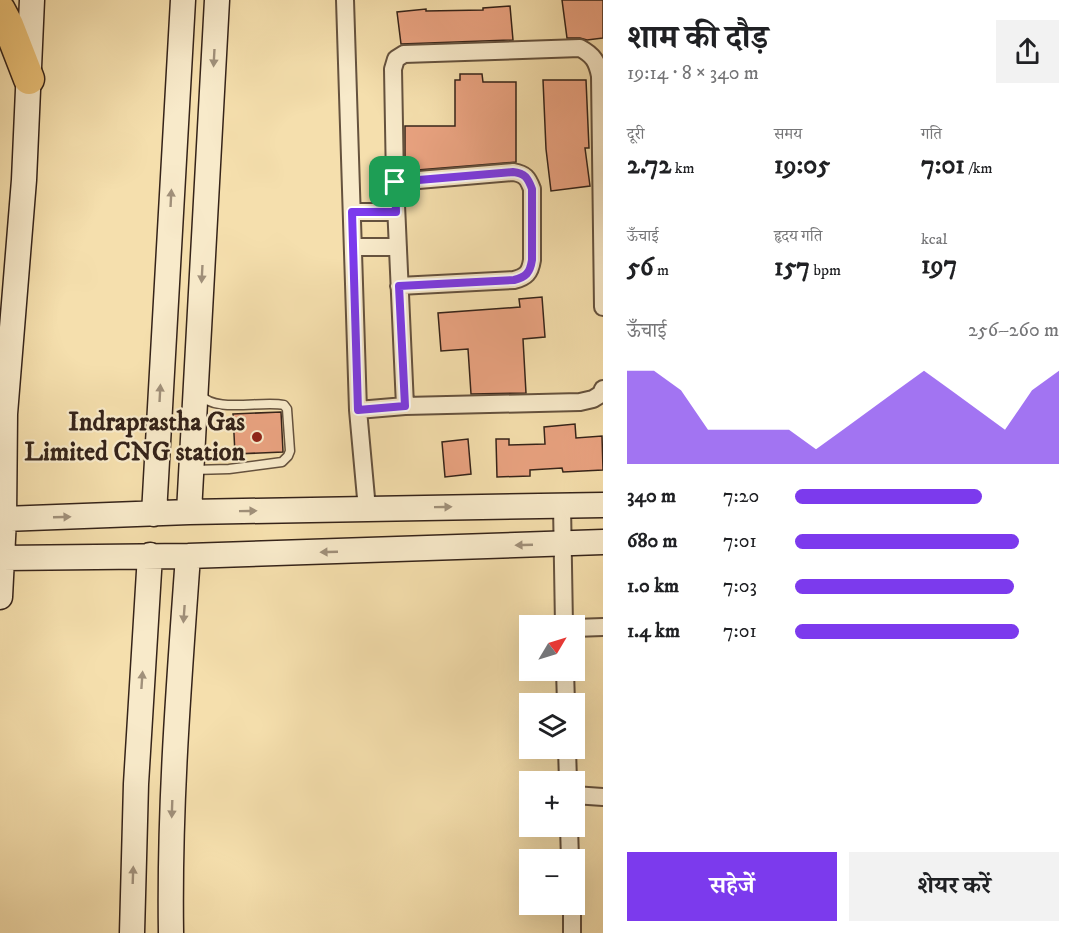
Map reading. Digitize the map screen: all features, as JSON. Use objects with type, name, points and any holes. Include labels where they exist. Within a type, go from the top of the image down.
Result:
[{"type":"highway","points":[[0,10],[29,80]]},
{"type":"street","points":[[0,597],[3,558],[5,414],[24,180],[32,0]]},
{"type":"street","points":[[154,514],[183,0]]},
{"type":"street","points":[[189,512],[217,0]]},
{"type":"street","points":[[345,0],[358,410],[367,508]]},
{"type":"street","points":[[405,406],[396,212],[393,69],[396,59],[404,54],[580,48],[592,54],[598,65],[600,76],[603,307]]},
{"type":"street","points":[[395,182],[513,172],[522,173],[528,178],[532,189],[532,260],[525,278],[399,286]]},
{"type":"street","points":[[352,212],[396,212]]},
{"type":"street","points":[[353,247],[398,247]]},
{"type":"street","points":[[358,410],[405,406],[580,402],[593,399],[601,394],[603,389]]},
{"type":"street","points":[[562,505],[564,615]]},
{"type":"street","points":[[4,519],[189,512],[603,505]]},
{"type":"street","points":[[3,558],[188,556],[603,542]]},
{"type":"street","points":[[132,933],[136,784],[150,555]]},
{"type":"street","points":[[171,933],[173,763],[188,556]]},
{"type":"street","points":[[585,628],[603,627]]},
{"type":"street","points":[[585,796],[603,797]]},
{"type":"street","points":[[572,915],[572,933]]},
{"type":"lane","points":[[192,470],[229,469],[282,462],[290,451],[287,409],[284,405],[218,404],[204,400],[196,388]]},
{"type":"building","points":[[562,0],[603,0],[603,38],[587,40],[567,38]]},
{"type":"building","points":[[510,6],[513,40],[401,44],[397,12],[426,9],[426,11],[483,10],[483,8]]},
{"type":"building","points":[[460,74],[482,74],[483,82],[516,82],[516,162],[405,171],[405,126],[455,126],[455,80],[460,80]]},
{"type":"building","points":[[543,80],[586,80],[589,148],[585,148],[590,186],[551,191],[546,149]]},
{"type":"building","points":[[542,297],[545,337],[523,339],[526,393],[471,394],[468,349],[441,351],[438,313],[520,307],[519,299]]},
{"type":"building","points":[[281,412],[283,452],[235,454],[233,414]]},
{"type":"building","points":[[575,424],[576,438],[602,436],[603,470],[563,472],[562,468],[530,470],[530,476],[497,477],[496,439],[509,439],[509,445],[545,444],[544,427]]},
{"type":"building","points":[[468,439],[471,474],[445,477],[442,442]]},
{"type":"place","name":"Indraprastha Gas Limited CNG station","points":[[257,437]]},
{"type":"route","points":[[522,173],[528,178],[532,189],[532,260],[525,278],[399,286],[405,406],[358,410],[352,212],[396,212],[395,182],[522,173]]}]
